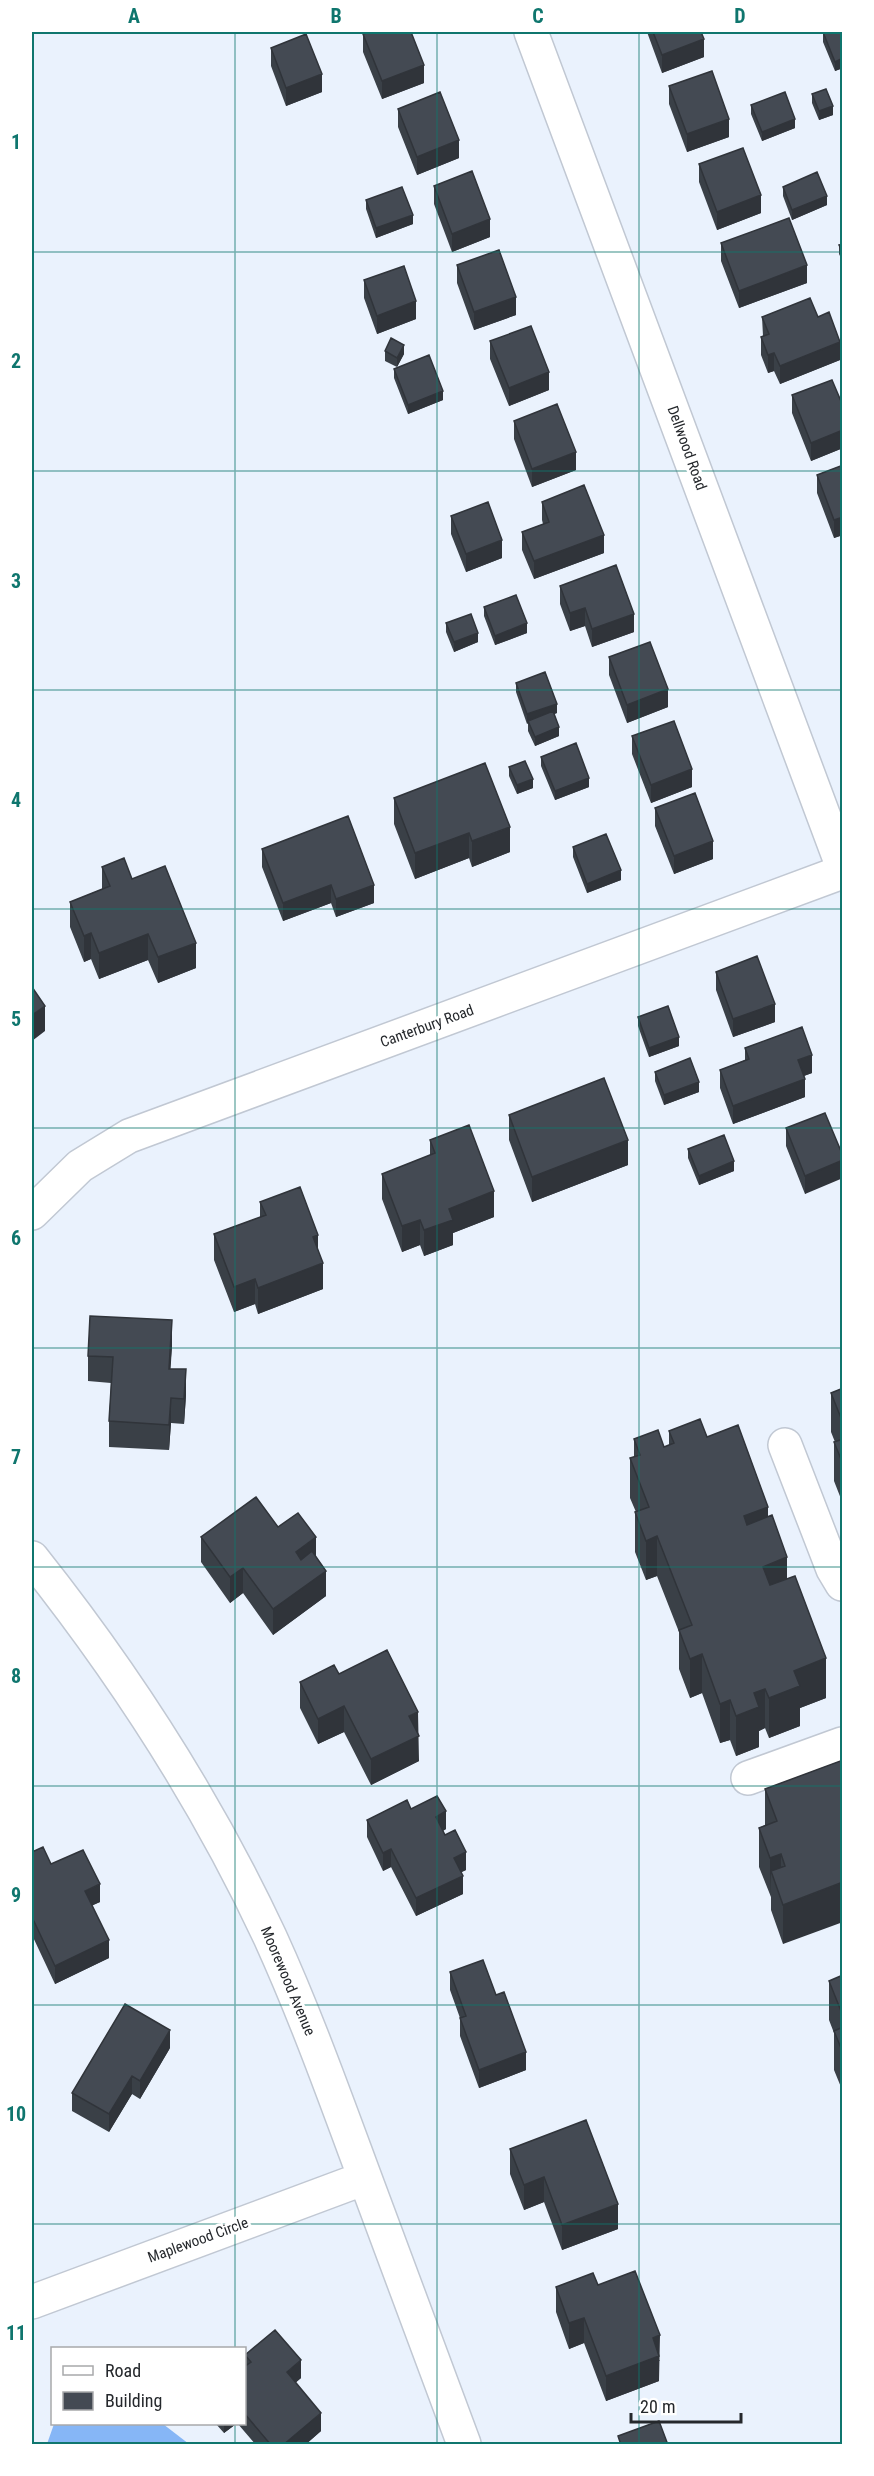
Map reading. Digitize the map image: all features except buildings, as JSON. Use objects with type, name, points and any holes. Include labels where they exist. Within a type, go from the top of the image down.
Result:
[{"type":"street","name":"Dellwood Road","points":[[531,32],[843,865]]},
{"type":"street","name":"Canterbury Road","points":[[32,1213],[80,1166],[129,1136],[843,872]]},
{"type":"street","points":[[785,1445],[833,1569],[843,1584]]},
{"type":"street","name":"Moorewood Avenue","points":[[32,1558],[99,1646],[183,1775],[258,1913],[330,2082],[464,2445]]},
{"type":"street","points":[[748,1778],[843,1744]]},
{"type":"street","name":"Maplewood Circle","points":[[32,2302],[365,2178]]},
{"type":"shaded area","points":[[54,2425],[164,2425],[189,2444],[47,2444]]}]
